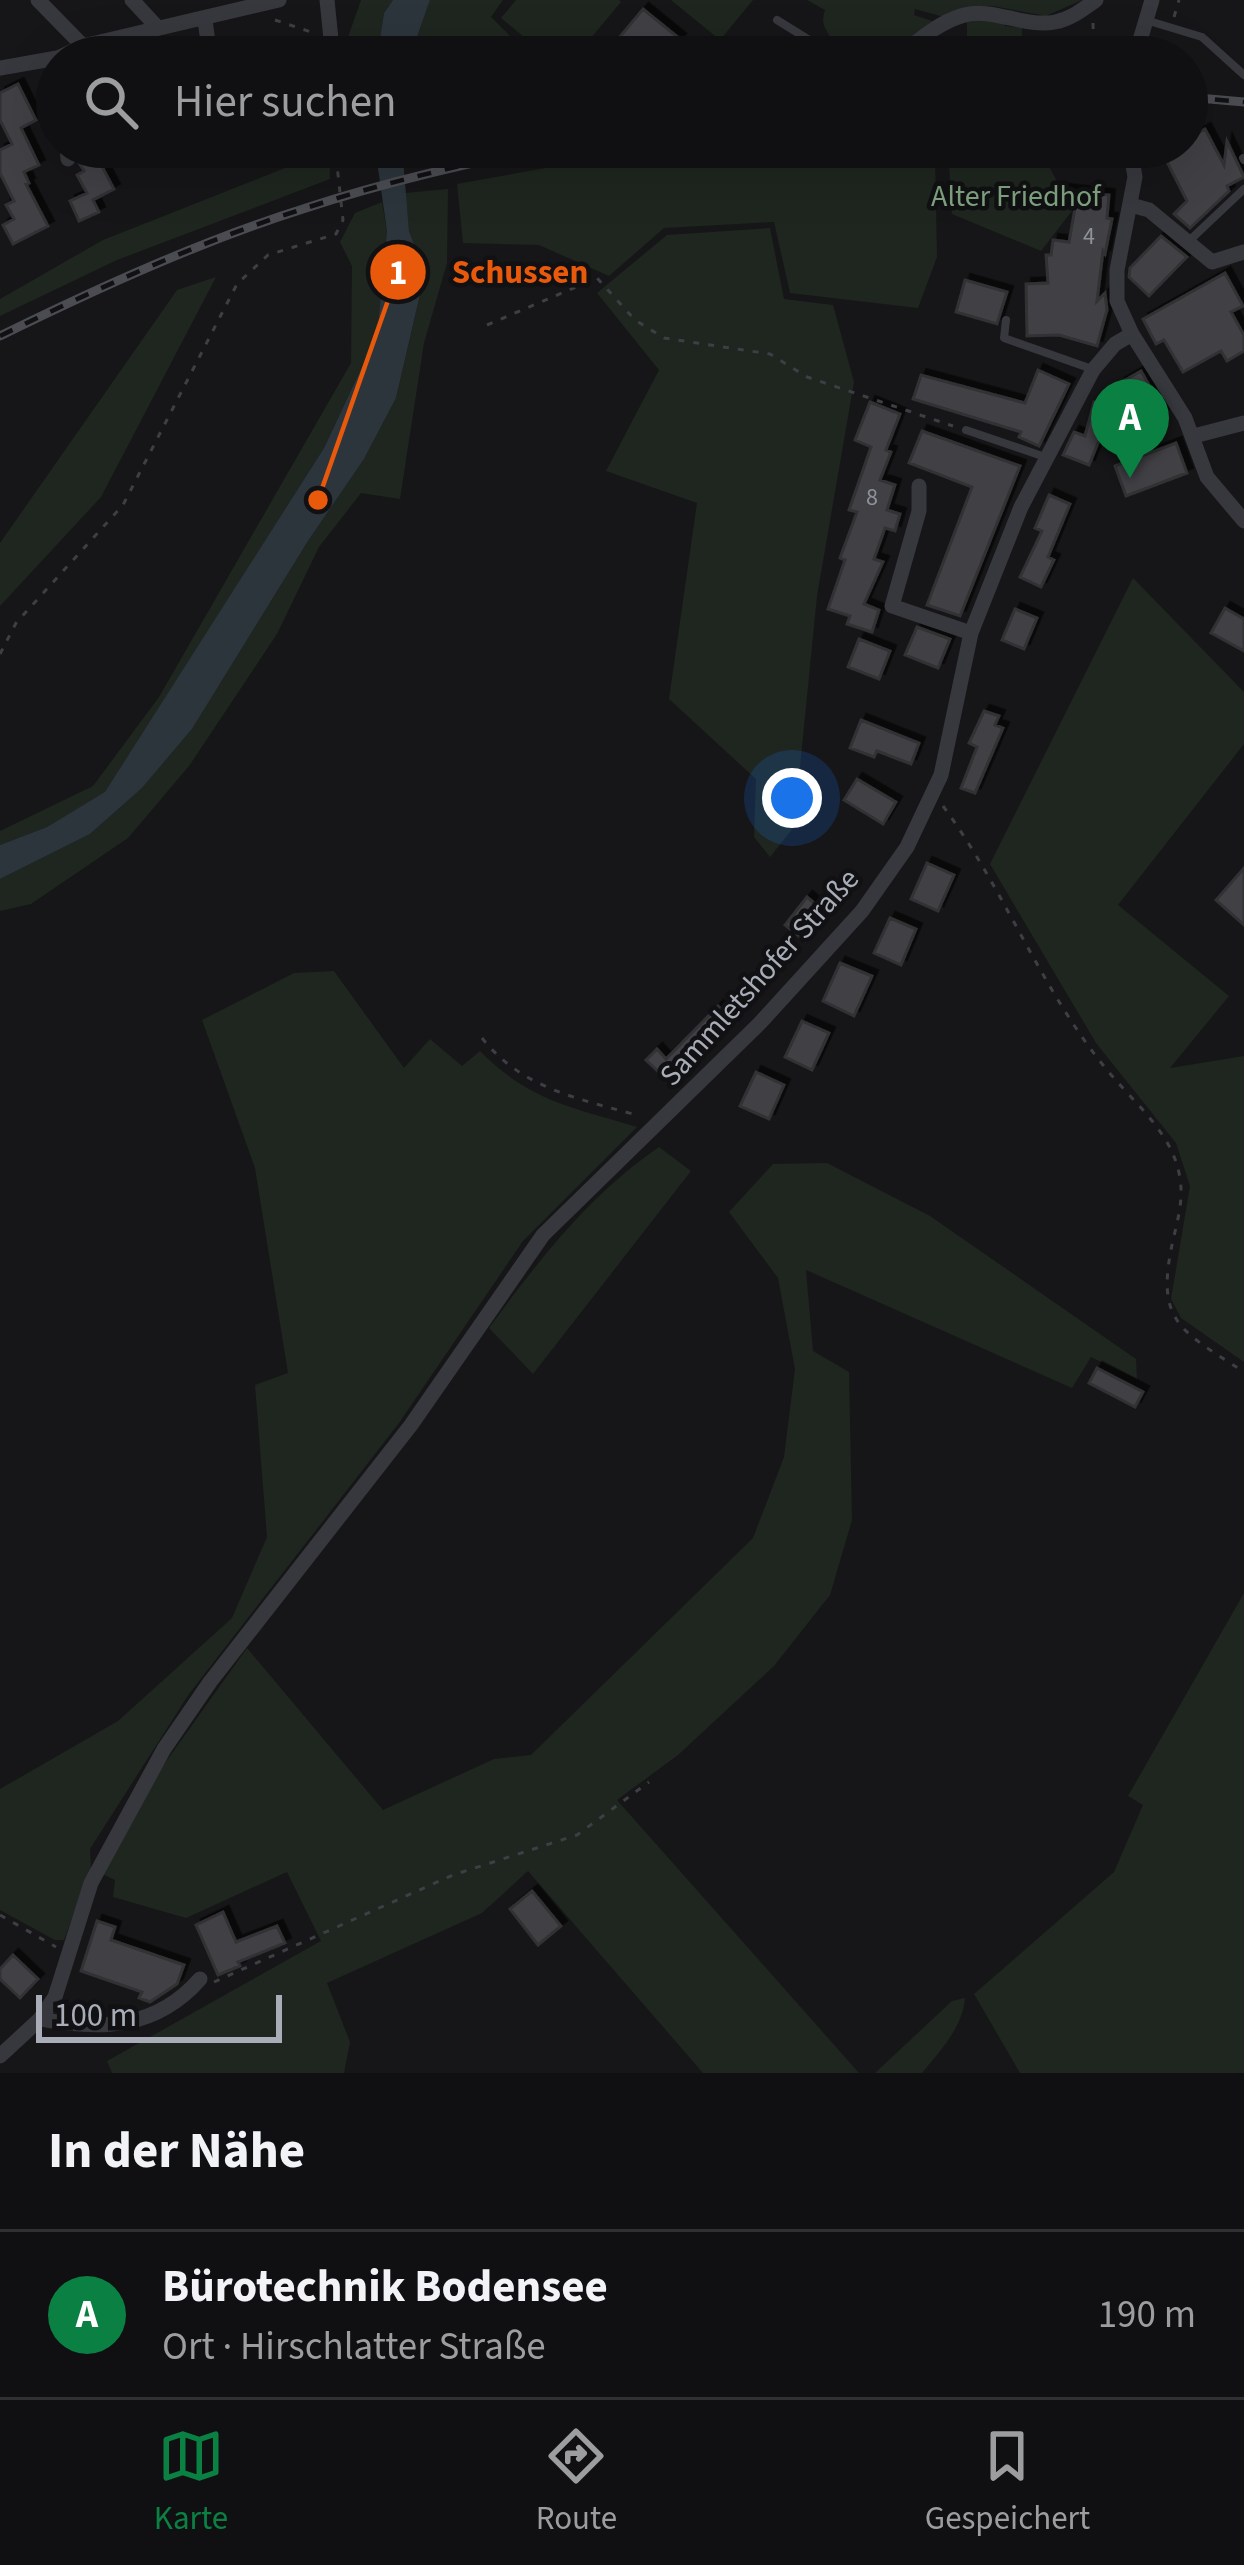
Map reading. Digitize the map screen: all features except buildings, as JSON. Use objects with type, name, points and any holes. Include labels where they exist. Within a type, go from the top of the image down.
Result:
[{"type":"street","points":[[38,0],[73,36]]},
{"type":"street","points":[[132,0],[158,28]]},
{"type":"street","points":[[127,36],[279,0]]},
{"type":"street","points":[[327,0],[331,36]]},
{"type":"street","points":[[1141,36],[1152,0]]},
{"type":"street","points":[[924,36],[964,14],[994,13],[1051,30],[1095,1]]},
{"type":"street","points":[[205,20],[207,36]]},
{"type":"street","points":[[0,68],[36,63]]},
{"type":"street","points":[[1131,168],[1135,177],[1117,270],[1117,301],[1194,436],[1208,477],[1244,521]]},
{"type":"street","points":[[1131,205],[1149,210],[1212,262],[1244,252]]},
{"type":"street","name":"Sammletshofer Straße","points":[[40,2020],[56,1997],[91,1883],[164,1749],[210,1682],[411,1425],[543,1235],[760,1023],[862,911],[907,847],[941,775],[971,634],[1022,507],[1093,370],[1115,344],[1132,334]]},
{"type":"street","points":[[1194,436],[1244,423]]},
{"type":"street","points":[[919,486],[919,511],[892,606],[971,634]]},
{"type":"street","points":[[0,2056],[40,2020],[68,2025],[149,2020],[180,2002],[200,1979]]},
{"type":"lane","points":[[777,20],[803,36]]},
{"type":"lane","points":[[1145,20],[1199,36]]},
{"type":"lane","points":[[1208,42],[1244,74]]},
{"type":"lane","points":[[1189,241],[1244,189]]},
{"type":"lane","points":[[1006,320],[1004,338],[1093,370]]},
{"type":"lane","points":[[966,430],[1046,458]]},
{"type":"path","points":[[1171,25],[1179,0]]},
{"type":"path","points":[[1095,1],[1095,36]]},
{"type":"path","points":[[247,10],[322,36]]},
{"type":"path","points":[[0,655],[16,623],[123,505],[237,284],[268,255],[336,233],[344,220],[337,168]]},
{"type":"path","points":[[488,325],[597,278],[635,320],[664,338],[770,354],[807,377],[966,430]]},
{"type":"path","points":[[931,800],[942,805],[956,824],[1082,1036],[1171,1144],[1180,1176],[1181,1205],[1168,1264],[1166,1304],[1192,1337],[1244,1372]]},
{"type":"path","points":[[482,1038],[531,1082],[665,1119]]},
{"type":"path","points":[[200,1979],[217,1983],[453,1875],[577,1835],[650,1782]]},
{"type":"path","points":[[0,1915],[72,1954]]},
{"type":"green space","points":[[361,0],[393,0],[384,13],[380,36],[348,36]]},
{"type":"green space","points":[[430,0],[503,0],[491,17],[510,36],[417,36]]},
{"type":"green space","points":[[516,0],[621,2],[593,36],[523,36],[501,18]]},
{"type":"green space","points":[[671,0],[753,0],[723,36],[715,36]]},
{"type":"green space","points":[[807,0],[1082,0],[1046,16],[992,6],[944,17],[915,9],[914,15],[935,22],[916,36],[830,36],[825,10]]},
{"type":"green space","points":[[967,18],[1002,18],[1005,26],[1022,28],[1022,36],[967,36]]},
{"type":"green space","points":[[285,168],[330,168],[330,179],[117,260],[0,316],[0,299],[103,240]]},
{"type":"green space","points":[[546,168],[935,168],[937,257],[918,308],[790,293],[774,222],[664,228],[609,276],[539,245],[463,243],[457,184]]},
{"type":"green space","name":"Alter Friedhof","points":[[949,168],[1050,168],[1072,211],[1041,251],[952,214]]},
{"type":"green space","points":[[448,189],[447,263],[424,343],[400,499],[361,493],[319,547],[277,634],[189,766],[128,838],[31,904],[0,911],[0,879],[90,834],[142,788],[192,729],[364,459],[396,398],[425,273],[409,231],[405,193]]},
{"type":"green space","points":[[382,202],[387,231],[377,335],[324,448],[105,793],[47,827],[0,845],[0,831],[93,786],[159,697],[351,363],[352,266],[340,242],[355,213]]},
{"type":"green space","points":[[770,228],[784,299],[833,305],[854,382],[817,596],[794,827],[770,857],[754,837],[756,779],[669,699],[697,503],[606,471],[659,370],[597,293],[667,235]]},
{"type":"green space","points":[[216,277],[101,497],[0,606],[0,543],[177,290]]},
{"type":"green space","points":[[1133,578],[1244,692],[1244,744],[1118,905],[1229,996],[1170,1068],[1244,1056],[1244,1362],[1181,1318],[1171,1299],[1190,1186],[1176,1143],[1096,1043],[990,864]]},
{"type":"green space","points":[[334,971],[404,1068],[430,1039],[462,1066],[480,1051],[534,1092],[637,1127],[523,1241],[399,1423],[189,1694],[90,1849],[91,1869],[64,1940],[55,1940],[0,1910],[0,1789],[118,1721],[232,1618],[267,1537],[255,1385],[288,1373],[255,1168],[202,1020],[294,973]]},
{"type":"green space","points":[[659,1147],[691,1171],[533,1374],[489,1328],[588,1207]]},
{"type":"green space","points":[[827,1163],[930,1216],[1136,1359],[1137,1379],[1091,1357],[1072,1388],[806,1270],[813,1351],[849,1372],[852,1520],[830,1595],[774,1666],[678,1755],[617,1800],[859,2073],[703,2073],[528,1871],[482,1913],[327,1983],[350,2042],[344,2073],[112,2073],[107,2061],[321,1941],[287,1872],[186,1918],[113,1897],[115,1880],[102,1874],[160,1770],[247,1648],[383,1810],[494,1759],[531,1755],[753,1538],[784,1457],[795,1369],[778,1278],[729,1212],[773,1164]]},
{"type":"green space","points":[[1244,1593],[1244,2073],[1020,2073],[974,1994],[1114,1872],[1143,1805],[1128,1796]]},
{"type":"green space","points":[[965,1998],[955,2029],[922,2073],[875,2073],[952,2001]]},
{"type":"shaded area","points":[[393,0],[430,0],[417,36],[380,36],[384,13]]},
{"type":"shaded area","points":[[378,168],[404,168],[409,231],[425,273],[396,398],[364,459],[192,729],[142,788],[90,834],[0,879],[0,845],[47,827],[105,792],[324,448],[377,335],[387,231]]},
{"type":"railway","points":[[1208,99],[1244,102]]},
{"type":"railway","points":[[0,336],[228,235],[452,168]]},
{"type":"place","name":"Bürotechnik Bodensee","points":[[1130,478]]},
{"type":"place","name":"Schussen","points":[[318,500]]}]
